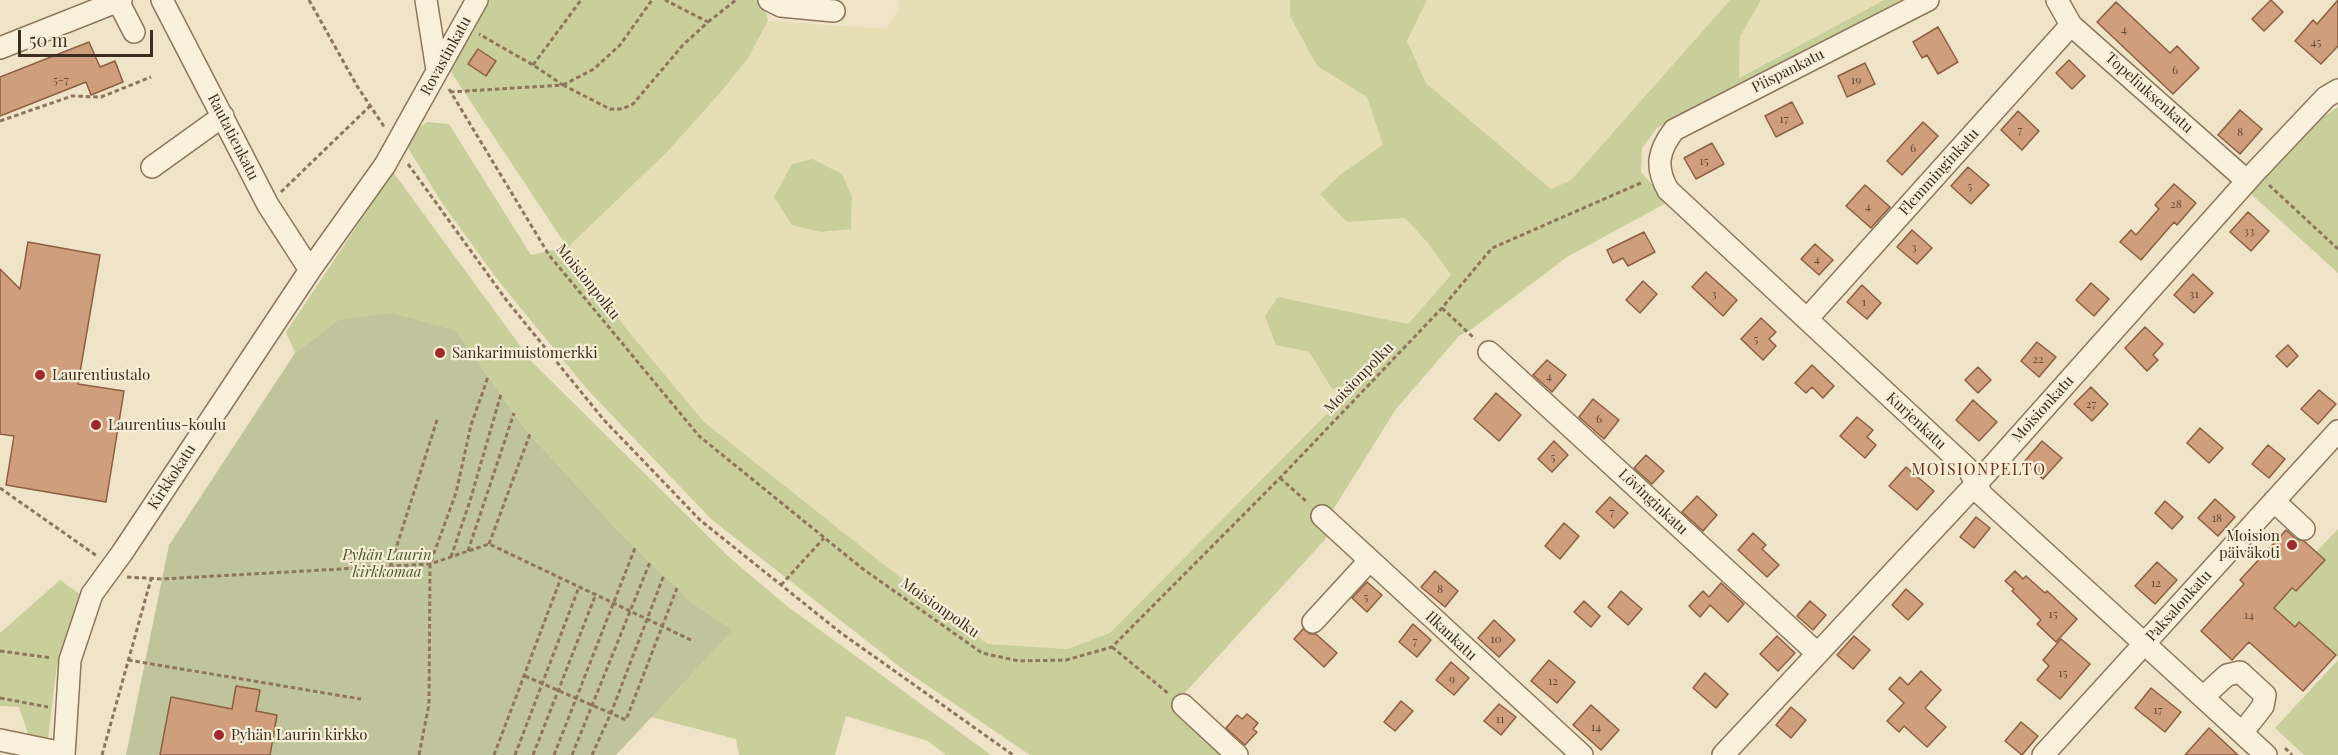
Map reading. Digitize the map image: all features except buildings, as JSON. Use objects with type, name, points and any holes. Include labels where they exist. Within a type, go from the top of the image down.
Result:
[{"type":"street","name":"Rautatienkatu","points":[[162,0],[268,205],[310,270]]},
{"type":"street","points":[[426,0],[437,70]]},
{"type":"street","name":"Rovastinkatu","points":[[394,161],[415,111],[477,0]]},
{"type":"street","points":[[769,0],[782,6],[834,11]]},
{"type":"street","name":"Piispankatu","points":[[1660,164],[1664,142],[1674,130],[1928,0]]},
{"type":"street","name":"Topeliuksenkatu","points":[[2057,0],[2071,25],[2251,176]]},
{"type":"street","points":[[0,48],[120,1],[134,32]]},
{"type":"street","name":"Flemminginkatu","points":[[1807,319],[2071,25]]},
{"type":"street","name":"Moisionkatu","points":[[1723,755],[1976,484],[2251,176],[2326,97],[2338,90]]},
{"type":"street","points":[[152,167],[222,116]]},
{"type":"street","name":"Kirkkokatu","points":[[64,754],[70,660],[92,594],[310,270],[394,161]]},
{"type":"street","name":"Kurjenkatu","points":[[1660,164],[1668,190],[1969,470],[1982,495],[2266,755]]},
{"type":"street","name":"Lövinginkatu","points":[[1489,352],[1816,653]]},
{"type":"street","name":"Paksalonkatu","points":[[2043,755],[2338,431]]},
{"type":"street","points":[[2274,501],[2304,529]]},
{"type":"street","name":"Ilkankatu","points":[[1322,516],[1582,755]]},
{"type":"street","points":[[1313,622],[1369,561]]},
{"type":"street","points":[[2203,697],[2227,675],[2240,672],[2265,695],[2263,706],[2242,733]]},
{"type":"street","points":[[1183,705],[1237,755]]},
{"type":"street","points":[[0,740],[64,754]]},
{"type":"path","points":[[309,0],[370,106],[390,136]]},
{"type":"path","points":[[533,65],[581,0]]},
{"type":"path","points":[[450,92],[563,85],[594,69],[620,45],[652,0]]},
{"type":"path","points":[[665,0],[708,22]]},
{"type":"path","points":[[464,25],[563,85],[610,109],[622,109],[633,104],[683,45],[736,0]]},
{"type":"path","name":"Moisionpolku","points":[[437,70],[549,255],[699,436],[824,538],[982,653],[1019,661],[1066,660],[1112,647],[1280,478],[1442,308],[1492,248],[1660,164]]},
{"type":"path","points":[[0,121],[72,96],[101,97],[152,76]]},
{"type":"path","points":[[268,205],[370,106]]},
{"type":"path","points":[[394,161],[604,420],[700,520],[841,633],[1013,755]]},
{"type":"path","points":[[2251,176],[2338,249]]},
{"type":"path","points":[[1442,308],[1489,352]]},
{"type":"path","points":[[419,755],[429,704],[430,564],[456,493],[471,425],[488,377]]},
{"type":"path","points":[[451,557],[501,394]]},
{"type":"path","points":[[468,551],[514,414]]},
{"type":"path","points":[[390,567],[438,417]]},
{"type":"path","points":[[489,544],[530,434]]},
{"type":"path","points":[[1280,478],[1322,516]]},
{"type":"path","points":[[0,489],[130,579],[430,564],[489,544],[691,640]]},
{"type":"path","points":[[781,585],[824,538]]},
{"type":"path","points":[[554,755],[578,699],[635,548]]},
{"type":"path","points":[[572,755],[650,562]]},
{"type":"path","points":[[592,755],[611,713],[664,575]]},
{"type":"path","points":[[494,755],[561,578]]},
{"type":"path","points":[[102,755],[151,579]]},
{"type":"path","points":[[515,755],[579,587]]},
{"type":"path","points":[[525,676],[626,720],[677,588]]},
{"type":"path","points":[[533,755],[596,594]]},
{"type":"path","points":[[1112,647],[1183,705]]},
{"type":"path","points":[[0,651],[70,660]]},
{"type":"path","points":[[129,660],[361,699]]},
{"type":"path","points":[[0,698],[66,710]]},
{"type":"shaded area","points":[[899,0],[1290,0],[1290,16],[1317,66],[1367,96],[1383,145],[1341,174],[1321,195],[1347,222],[1405,218],[1427,242],[1451,275],[1408,324],[1278,297],[1276,345],[1309,352],[1332,389],[1358,381],[1110,633],[1067,649],[988,644],[857,545],[704,422],[624,326],[567,247],[667,152],[748,58],[768,21],[886,29],[897,12]]},
{"type":"shaded area","points":[[1427,0],[1730,0],[1571,180],[1551,189],[1426,83],[1407,41]]},
{"type":"shaded area","points":[[1761,0],[1884,0],[1738,78],[1740,37]]},
{"type":"green space","points":[[487,0],[757,0],[765,3],[768,21],[748,58],[720,93],[667,152],[568,247],[624,326],[704,422],[955,621],[988,644],[1067,649],[1110,633],[1357,383],[1332,389],[1309,352],[1276,345],[1265,316],[1278,297],[1408,324],[1451,275],[1427,242],[1405,218],[1347,222],[1320,194],[1341,174],[1383,145],[1367,97],[1317,66],[1290,16],[1290,0],[1427,0],[1407,41],[1426,83],[1551,189],[1571,180],[1730,0],[1761,0],[1740,37],[1739,78],[1884,0],[1902,0],[1657,128],[1642,148],[1641,172],[1668,202],[1567,257],[1472,329],[1459,336],[1396,409],[1331,513],[1331,533],[1182,696],[1224,755],[1030,755],[900,667],[711,519],[586,388],[497,279],[442,203],[408,148],[414,132],[427,122],[449,124],[531,255],[567,247],[449,69]]},
{"type":"green space","points":[[2338,107],[2338,273],[2250,193],[2318,120]]},
{"type":"green space","points":[[812,159],[842,174],[852,197],[851,229],[821,232],[792,225],[774,197],[792,164]]},
{"type":"green space","points":[[393,172],[532,362],[730,558],[787,606],[991,755],[946,755],[928,741],[846,716],[835,755],[739,755],[736,739],[651,717],[733,630],[692,603],[620,533],[525,429],[456,331],[338,320],[295,353],[286,332]]},
{"type":"green space","name":"Pyhän Laurin kirkkomaa","points":[[391,313],[456,331],[525,429],[620,533],[692,603],[733,630],[616,755],[126,755],[169,545],[295,353],[338,320]]},
{"type":"green space","points":[[2338,529],[2338,657],[2300,622],[2295,627],[2274,608],[2292,588],[2296,591],[2324,560],[2316,552]]},
{"type":"green space","points":[[60,580],[82,596],[57,665],[48,738],[28,734],[19,707],[0,706],[0,633]]},
{"type":"green space","points":[[2338,660],[2338,755],[2304,755],[2275,728]]},
{"type":"place","name":"Sankarimuistomerkki","points":[[440,353]]},
{"type":"place","name":"Laurentiustalo","points":[[40,375]]},
{"type":"place","name":"Laurentius-koulu","points":[[96,425]]},
{"type":"place","name":"Moision päiväkoti","points":[[2292,545]]},
{"type":"place","name":"Pyhän Laurin kirkko","points":[[219,735]]},
{"type":"district","name":"MOISIONPELTO","points":[[1979,470]]}]
